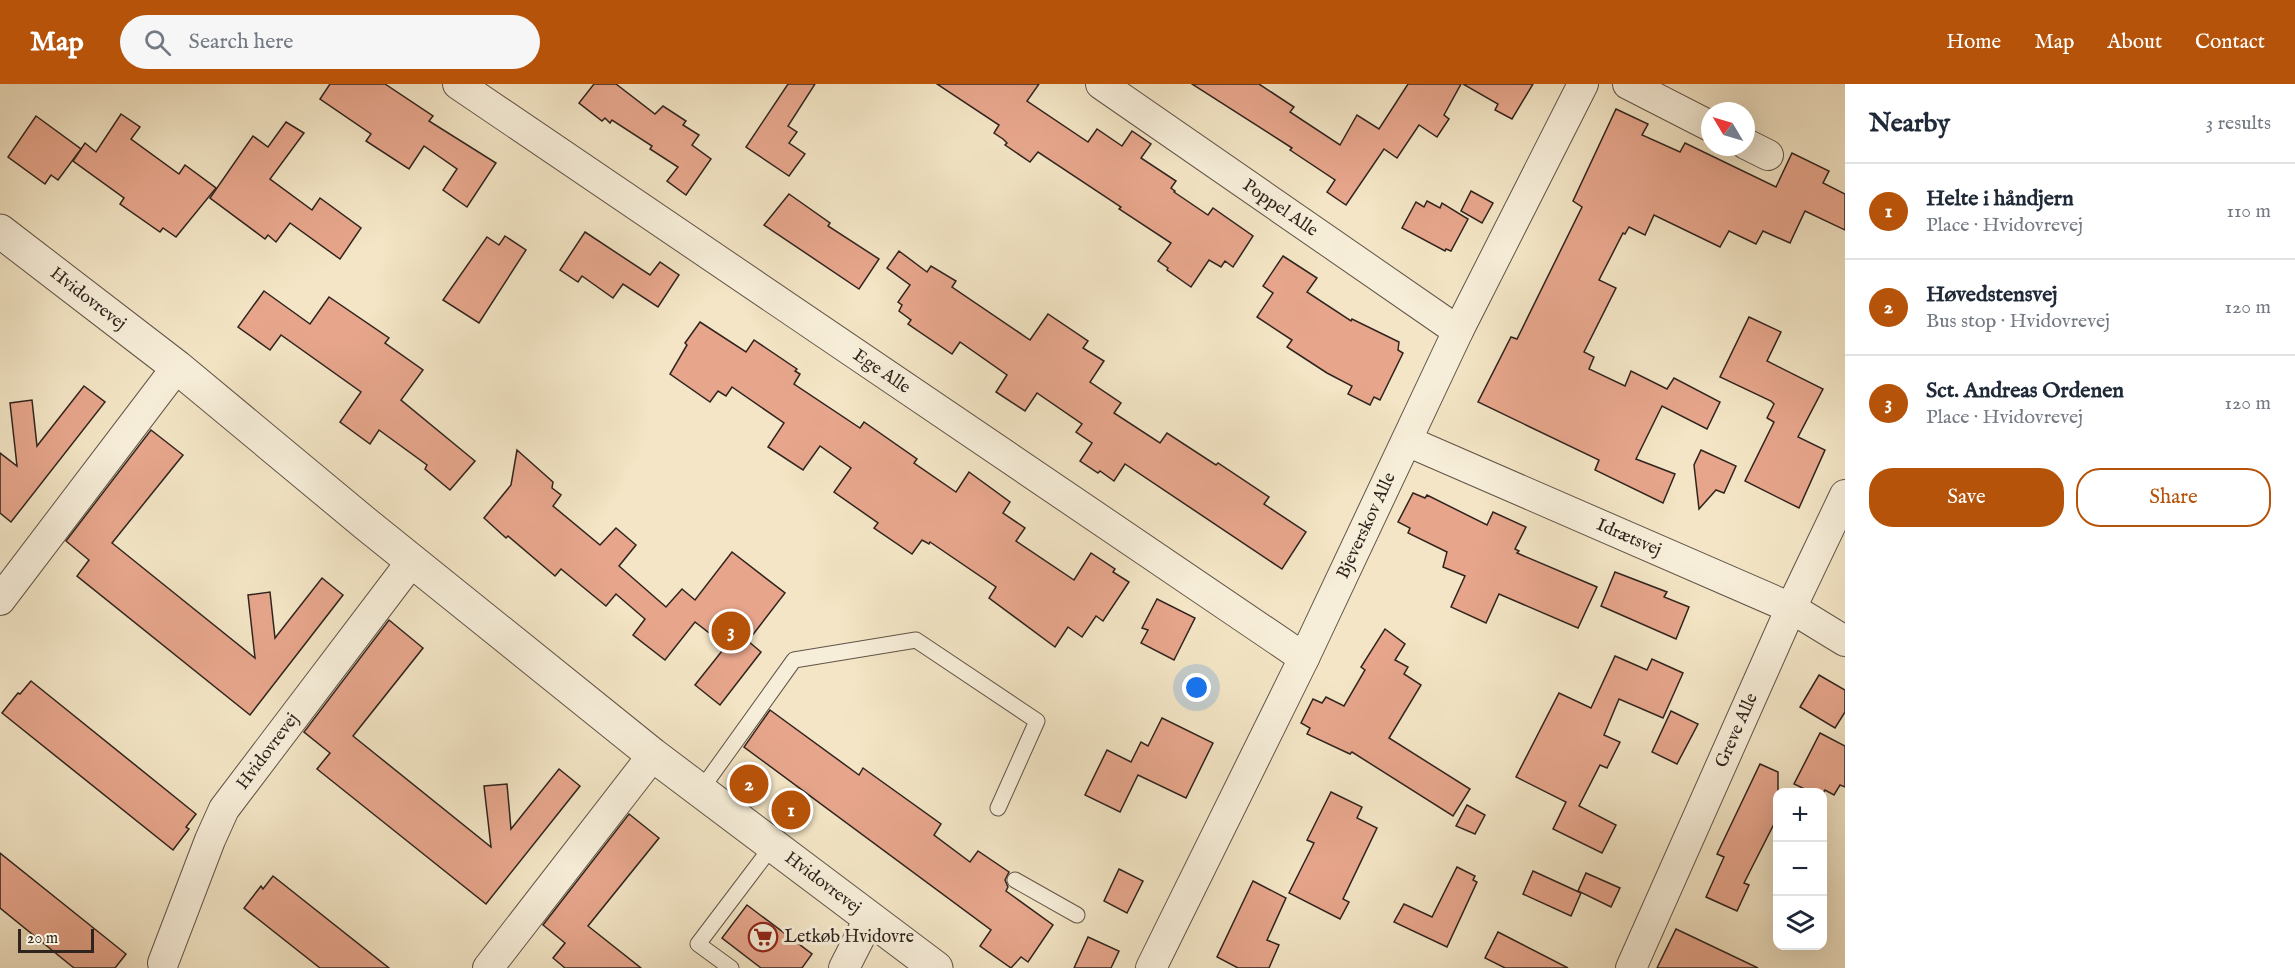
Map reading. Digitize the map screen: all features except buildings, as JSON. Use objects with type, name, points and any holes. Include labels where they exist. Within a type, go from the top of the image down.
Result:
[{"type":"street","name":"Ege Alle","points":[[458,84],[1304,658]]},
{"type":"street","name":"Poppel Alle","points":[[1101,84],[1458,331]]},
{"type":"street","name":"Bjeverskov Alle","points":[[1150,968],[1304,658],[1458,331],[1583,84]]},
{"type":"street","points":[[1628,84],[1701,121]]},
{"type":"street","name":"Hvidovrevej","points":[[0,231],[177,367],[412,561],[653,755],[936,968]]},
{"type":"street","points":[[0,600],[177,367]]},
{"type":"street","name":"Idrætsvej","points":[[1407,441],[1791,608],[1845,641]]},
{"type":"street","name":"Greve Alle","points":[[1630,968],[1791,608],[1845,495]]},
{"type":"street","name":"Hvidovrevej","points":[[163,963],[224,809],[412,561]]},
{"type":"street","points":[[488,968],[653,755]]},
{"type":"street","points":[[844,968],[870,917]]},
{"type":"lane","points":[[700,790],[794,660],[916,640],[1037,721],[998,808]]},
{"type":"lane","points":[[731,968],[698,944],[773,845]]},
{"type":"lane","points":[[1015,879],[1077,915]]},
{"type":"place","name":"Sct. Andreas Ordenen","points":[[731,631]]},
{"type":"place","name":"Høvedstensvej","points":[[749,784]]},
{"type":"place","name":"Helte i håndjern","points":[[791,810]]},
{"type":"place","name":"Letkøb Hvidovre","points":[[763,937]]}]
